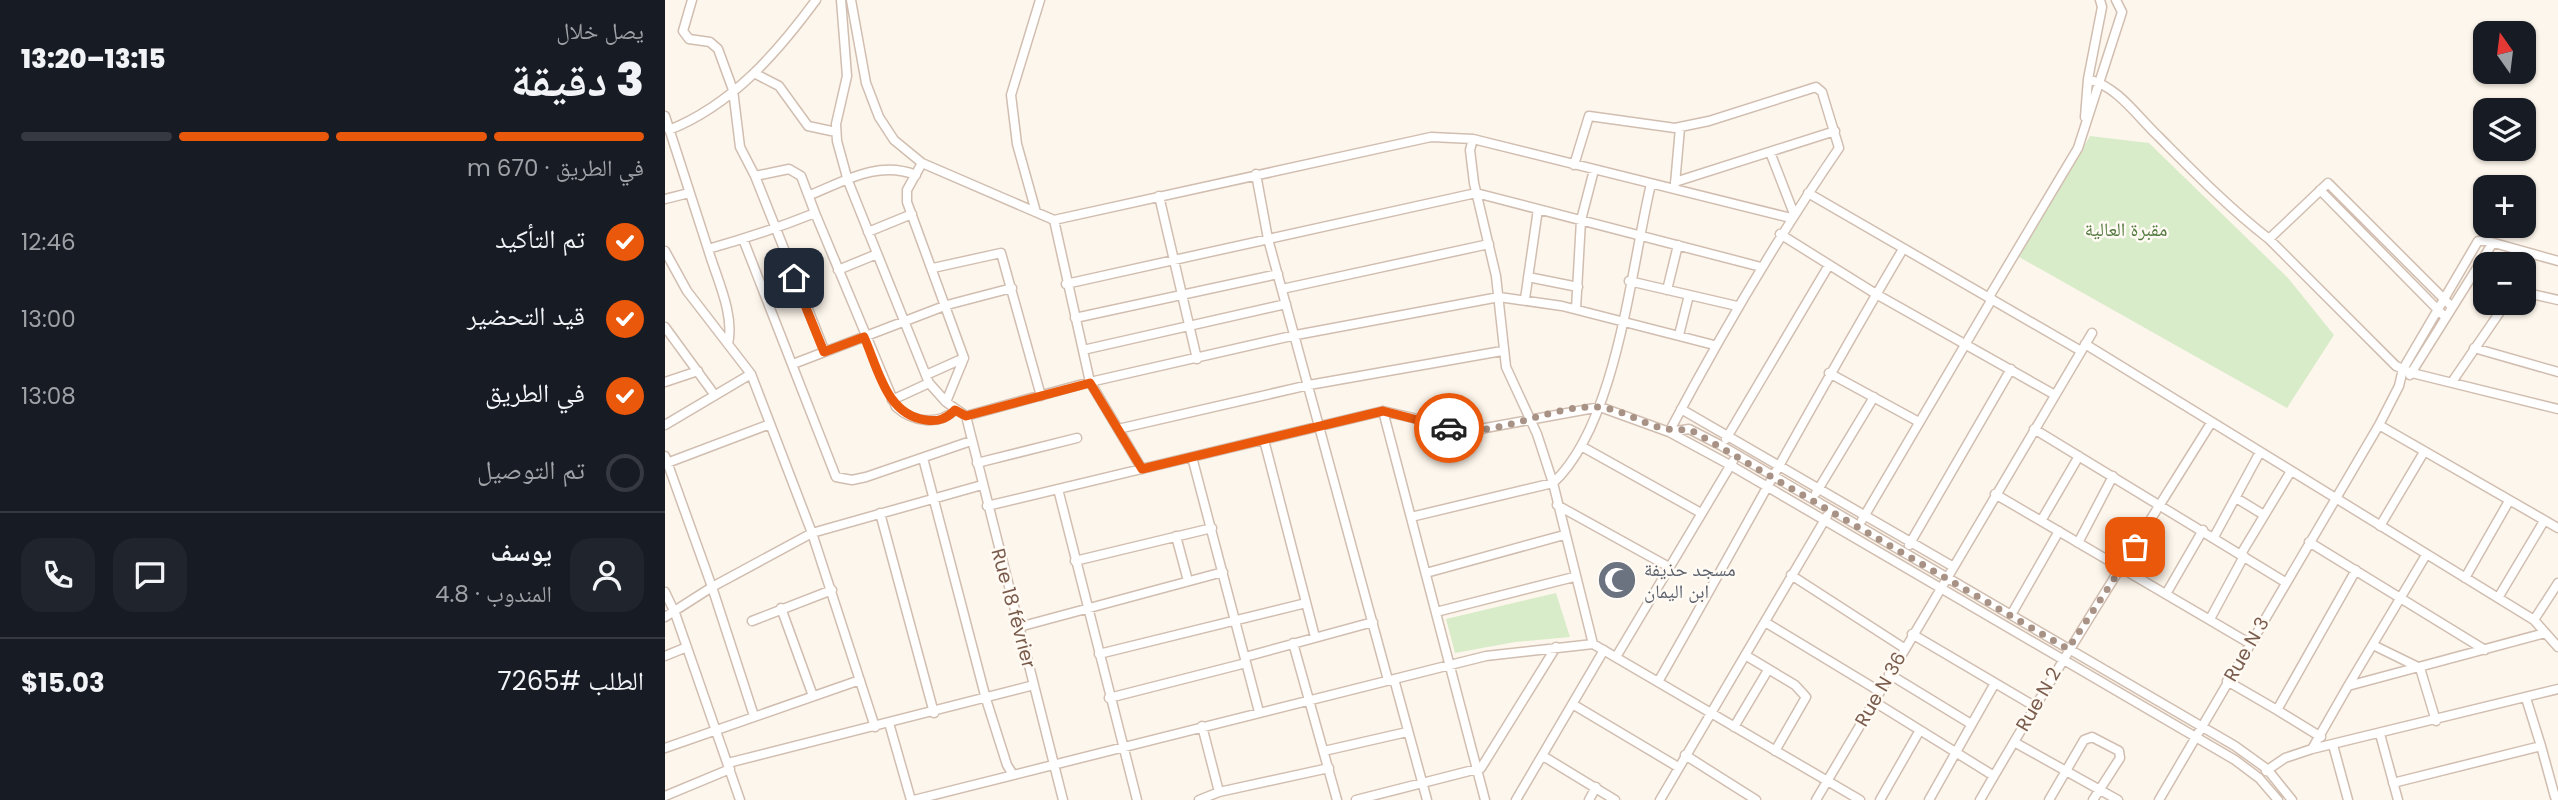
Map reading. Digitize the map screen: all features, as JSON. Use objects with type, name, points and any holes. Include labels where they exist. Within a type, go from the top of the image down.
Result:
[{"type":"street","points":[[692,0],[683,31],[689,39],[715,45],[733,90],[740,147],[755,176],[824,352]]},
{"type":"street","points":[[669,130],[707,114],[754,73],[788,39],[816,0]]},
{"type":"street","points":[[841,0],[847,76],[836,132],[848,181],[927,379],[946,402],[966,416],[1090,383],[1296,335],[1499,297],[1576,309],[1714,345]]},
{"type":"street","points":[[851,0],[866,83],[879,117],[894,140],[922,163],[1054,220],[1431,137],[1473,139],[1792,216]]},
{"type":"street","points":[[1036,212],[1017,144],[1011,95],[1040,0]]},
{"type":"street","points":[[2084,127],[2088,79],[2102,7],[2100,0]]},
{"type":"street","points":[[1859,526],[2078,148],[2122,12],[2119,1]]},
{"type":"street","points":[[754,73],[779,86],[808,126],[836,132]]},
{"type":"street","points":[[2088,79],[2101,82],[2116,93],[2175,153],[2269,239],[2391,362],[2412,373],[2558,409]]},
{"type":"street","points":[[1574,165],[1589,116],[1680,128],[1816,87],[1822,92],[1839,148],[1780,234],[1714,345],[1669,432]]},
{"type":"street","points":[[665,116],[731,327],[728,344]]},
{"type":"street","points":[[1675,186],[1680,128]]},
{"type":"street","points":[[1675,186],[1835,131]]},
{"type":"street","points":[[1473,139],[1470,150],[1476,193],[1499,297],[1502,351],[1553,483],[1574,577],[1593,644]]},
{"type":"street","points":[[1770,152],[1792,216]]},
{"type":"street","points":[[922,163],[906,197],[964,358],[946,402]]},
{"type":"street","points":[[810,195],[886,167],[916,175]]},
{"type":"street","points":[[755,176],[789,169],[801,176],[864,337],[892,400],[903,414],[916,419],[943,420],[955,410]]},
{"type":"street","points":[[1576,309],[1581,220],[1594,170]]},
{"type":"street","points":[[1256,174],[1268,239],[1373,622],[1427,800]]},
{"type":"street","points":[[1411,517],[1553,483],[1563,473],[1581,446],[1599,407],[1622,320],[1651,184]]},
{"type":"street","points":[[2269,239],[2326,184],[2332,185],[2451,306]]},
{"type":"street","points":[[2320,190],[2445,317]]},
{"type":"street","points":[[665,199],[689,193]]},
{"type":"street","points":[[1066,284],[1476,193],[1761,267]]},
{"type":"street","points":[[1808,193],[1903,249],[2083,348],[2291,471],[2535,620],[2558,647]]},
{"type":"street","points":[[1159,196],[1184,292],[1197,359]]},
{"type":"street","points":[[1525,299],[1538,209]]},
{"type":"street","points":[[708,249],[815,213]]},
{"type":"street","points":[[868,232],[912,214]]},
{"type":"street","points":[[1054,220],[1090,383],[1142,469]]},
{"type":"street","points":[[1780,234],[1876,294],[2055,395]]},
{"type":"street","points":[[743,239],[835,477],[852,481],[971,441]]},
{"type":"street","points":[[2399,386],[2403,369],[2478,241],[2558,261]]},
{"type":"street","points":[[1282,289],[1489,244]]},
{"type":"street","points":[[2399,386],[2412,373],[2451,306],[2492,244]]},
{"type":"street","points":[[1667,290],[1678,245]]},
{"type":"street","points":[[1658,682],[1770,487],[1779,464],[1829,373],[1903,249]]},
{"type":"street","points":[[665,251],[687,291],[751,374],[812,533],[875,727]]},
{"type":"street","points":[[933,268],[999,251],[1003,256],[1041,396]]},
{"type":"street","points":[[838,270],[877,254]]},
{"type":"street","points":[[1716,457],[1829,265]]},
{"type":"street","points":[[1075,318],[1184,292],[1278,274]]},
{"type":"street","points":[[1528,277],[1578,287]]},
{"type":"street","points":[[1629,281],[1737,306]]},
{"type":"street","points":[[793,364],[947,305],[1012,288]]},
{"type":"street","points":[[1679,335],[1689,295]]},
{"type":"street","points":[[2536,295],[2558,300]]},
{"type":"street","points":[[1083,350],[1286,304]]},
{"type":"street","points":[[2452,382],[2497,315]]},
{"type":"street","points":[[665,327],[715,394]]},
{"type":"street","name":"Rue N 36","points":[[1816,800],[1939,587],[2092,333]]},
{"type":"street","points":[[2474,348],[2557,369]]},
{"type":"street","points":[[1118,429],[1309,385],[1502,351]]},
{"type":"street","points":[[892,400],[964,358]]},
{"type":"street","points":[[1905,552],[2011,369]]},
{"type":"street","points":[[665,382],[698,371]]},
{"type":"street","points":[[1829,373],[1919,422]]},
{"type":"street","points":[[665,425],[751,374]]},
{"type":"street","name":"Rue N 3","points":[[2159,800],[2379,425],[2399,386]]},
{"type":"street","points":[[1813,498],[1874,397]]},
{"type":"street","points":[[987,506],[1383,411],[1469,431],[1599,407],[1669,432],[1826,519],[2061,660],[2195,736],[2259,778],[2278,800]]},
{"type":"street","points":[[1681,409],[1952,566]]},
{"type":"street","points":[[1383,411],[1485,800]]},
{"type":"street","name":"Rue 18 février","points":[[966,416],[1063,800]]},
{"type":"street","name":"Rue N 2","points":[[1980,800],[2061,660],[2122,568],[2211,423]]},
{"type":"street","points":[[754,716],[666,459],[770,424]]},
{"type":"street","points":[[2379,425],[2558,528]]},
{"type":"street","points":[[1669,432],[1689,429],[1905,552],[2267,769],[2292,800]]},
{"type":"street","points":[[2034,429],[2285,582]]},
{"type":"street","points":[[977,463],[1077,438]]},
{"type":"street","points":[[1264,440],[1315,637]]},
{"type":"street","points":[[1581,446],[1701,513]]},
{"type":"street","points":[[2380,526],[2424,452]]},
{"type":"street","points":[[2214,537],[2260,453]]},
{"type":"street","points":[[1616,657],[1736,455]]},
{"type":"street","points":[[2041,521],[2079,456]]},
{"type":"street","points":[[1192,457],[1259,712]]},
{"type":"street","points":[[923,458],[986,699],[1012,774]]},
{"type":"street","points":[[2210,619],[2264,515],[2291,471]]},
{"type":"street","points":[[2078,543],[2113,476]]},
{"type":"street","points":[[665,617],[712,587],[812,533],[982,485]]},
{"type":"street","points":[[1058,489],[1137,800]]},
{"type":"street","points":[[1995,494],[2249,643]]},
{"type":"street","points":[[2236,498],[2264,515]]},
{"type":"street","points":[[2465,578],[2509,501]]},
{"type":"street","points":[[1557,505],[1669,567]]},
{"type":"street","points":[[1660,800],[1831,509]]},
{"type":"street","points":[[880,513],[934,713]]},
{"type":"street","points":[[2498,598],[2544,520]]},
{"type":"street","points":[[1075,561],[1212,528]]},
{"type":"street","points":[[2166,593],[2203,530]]},
{"type":"street","points":[[2011,615],[2059,531]]},
{"type":"street","points":[[1426,573],[1565,535]]},
{"type":"street","points":[[1176,536],[1188,581]]},
{"type":"street","points":[[2309,542],[2485,650]]},
{"type":"street","points":[[2312,749],[2426,555]]},
{"type":"street","points":[[2277,710],[2356,570]]},
{"type":"street","points":[[1019,627],[1223,572]]},
{"type":"street","points":[[1791,575],[1904,648]]},
{"type":"street","points":[[1436,612],[1574,577]]},
{"type":"street","points":[[2535,620],[2558,583]]},
{"type":"street","points":[[752,621],[832,590]]},
{"type":"street","points":[[665,592],[675,612],[740,800]]},
{"type":"street","points":[[1099,654],[1305,603]]},
{"type":"street","points":[[781,608],[813,696]]},
{"type":"street","points":[[1109,698],[1373,622]]},
{"type":"street","points":[[1765,622],[1879,691]]},
{"type":"street","points":[[2348,687],[2545,633]]},
{"type":"street","points":[[1912,634],[2035,706]]},
{"type":"street","points":[[1293,643],[1336,800]]},
{"type":"street","points":[[888,723],[913,800],[1450,664],[1556,647],[1593,644],[1860,800]]},
{"type":"street","points":[[2373,645],[2420,668],[2436,721]]},
{"type":"street","points":[[1356,800],[1476,770],[1487,761],[1556,647]]},
{"type":"street","points":[[665,656],[687,648]]},
{"type":"street","points":[[1516,800],[1604,650]]},
{"type":"street","points":[[1745,655],[1795,685],[1806,697],[1775,751]]},
{"type":"street","points":[[1734,727],[1768,670]]},
{"type":"street","points":[[1889,674],[1971,724]]},
{"type":"street","points":[[665,748],[860,680]]},
{"type":"street","points":[[2227,681],[2321,737]]},
{"type":"street","points":[[1929,800],[1994,683]]},
{"type":"street","points":[[665,796],[729,766],[1034,685]]},
{"type":"street","points":[[2259,778],[2267,769],[2285,758],[2312,749],[2436,721],[2558,689]]},
{"type":"street","points":[[2526,698],[2556,798],[2544,800]]},
{"type":"street","points":[[1873,701],[1994,776]]},
{"type":"street","points":[[1574,705],[1678,767]]},
{"type":"street","points":[[1202,726],[1219,792]]},
{"type":"street","points":[[1880,800],[1920,730]]},
{"type":"street","points":[[1324,751],[1408,732]]},
{"type":"street","points":[[2380,734],[2398,800]]},
{"type":"street","points":[[2049,800],[2087,738],[2119,751],[2120,758],[2093,800]]},
{"type":"street","points":[[2014,742],[2118,800]]},
{"type":"street","points":[[2333,745],[2348,800]]},
{"type":"street","points":[[2393,783],[2540,746]]},
{"type":"street","points":[[1685,755],[1756,800]]},
{"type":"street","points":[[1543,756],[1615,800]]},
{"type":"street","points":[[1199,800],[1219,792],[1329,768]]},
{"type":"street","points":[[1589,800],[1596,787]]},
{"type":"street","points":[[1395,790],[1397,800]]},
{"type":"green space","name":"مقبرة العالية","points":[[2090,136],[2149,143],[2288,278],[2334,335],[2287,408],[2019,257]]},
{"type":"green space","points":[[1556,593],[1570,637],[1515,642],[1455,653],[1446,619]]},
{"type":"way so far","points":[[1449,428],[1469,431],[1599,407],[1669,432],[1689,429],[1822,503],[2068,649],[2135,547]]},
{"type":"place","name":"مسجد حذيفة ابن اليمان","points":[[1617,580]]},
{"type":"route","points":[[794,278],[824,352],[864,337],[896,407],[903,414],[916,419],[943,420],[955,410],[966,416],[1090,383],[1142,469],[1383,411],[1449,428]]}]
